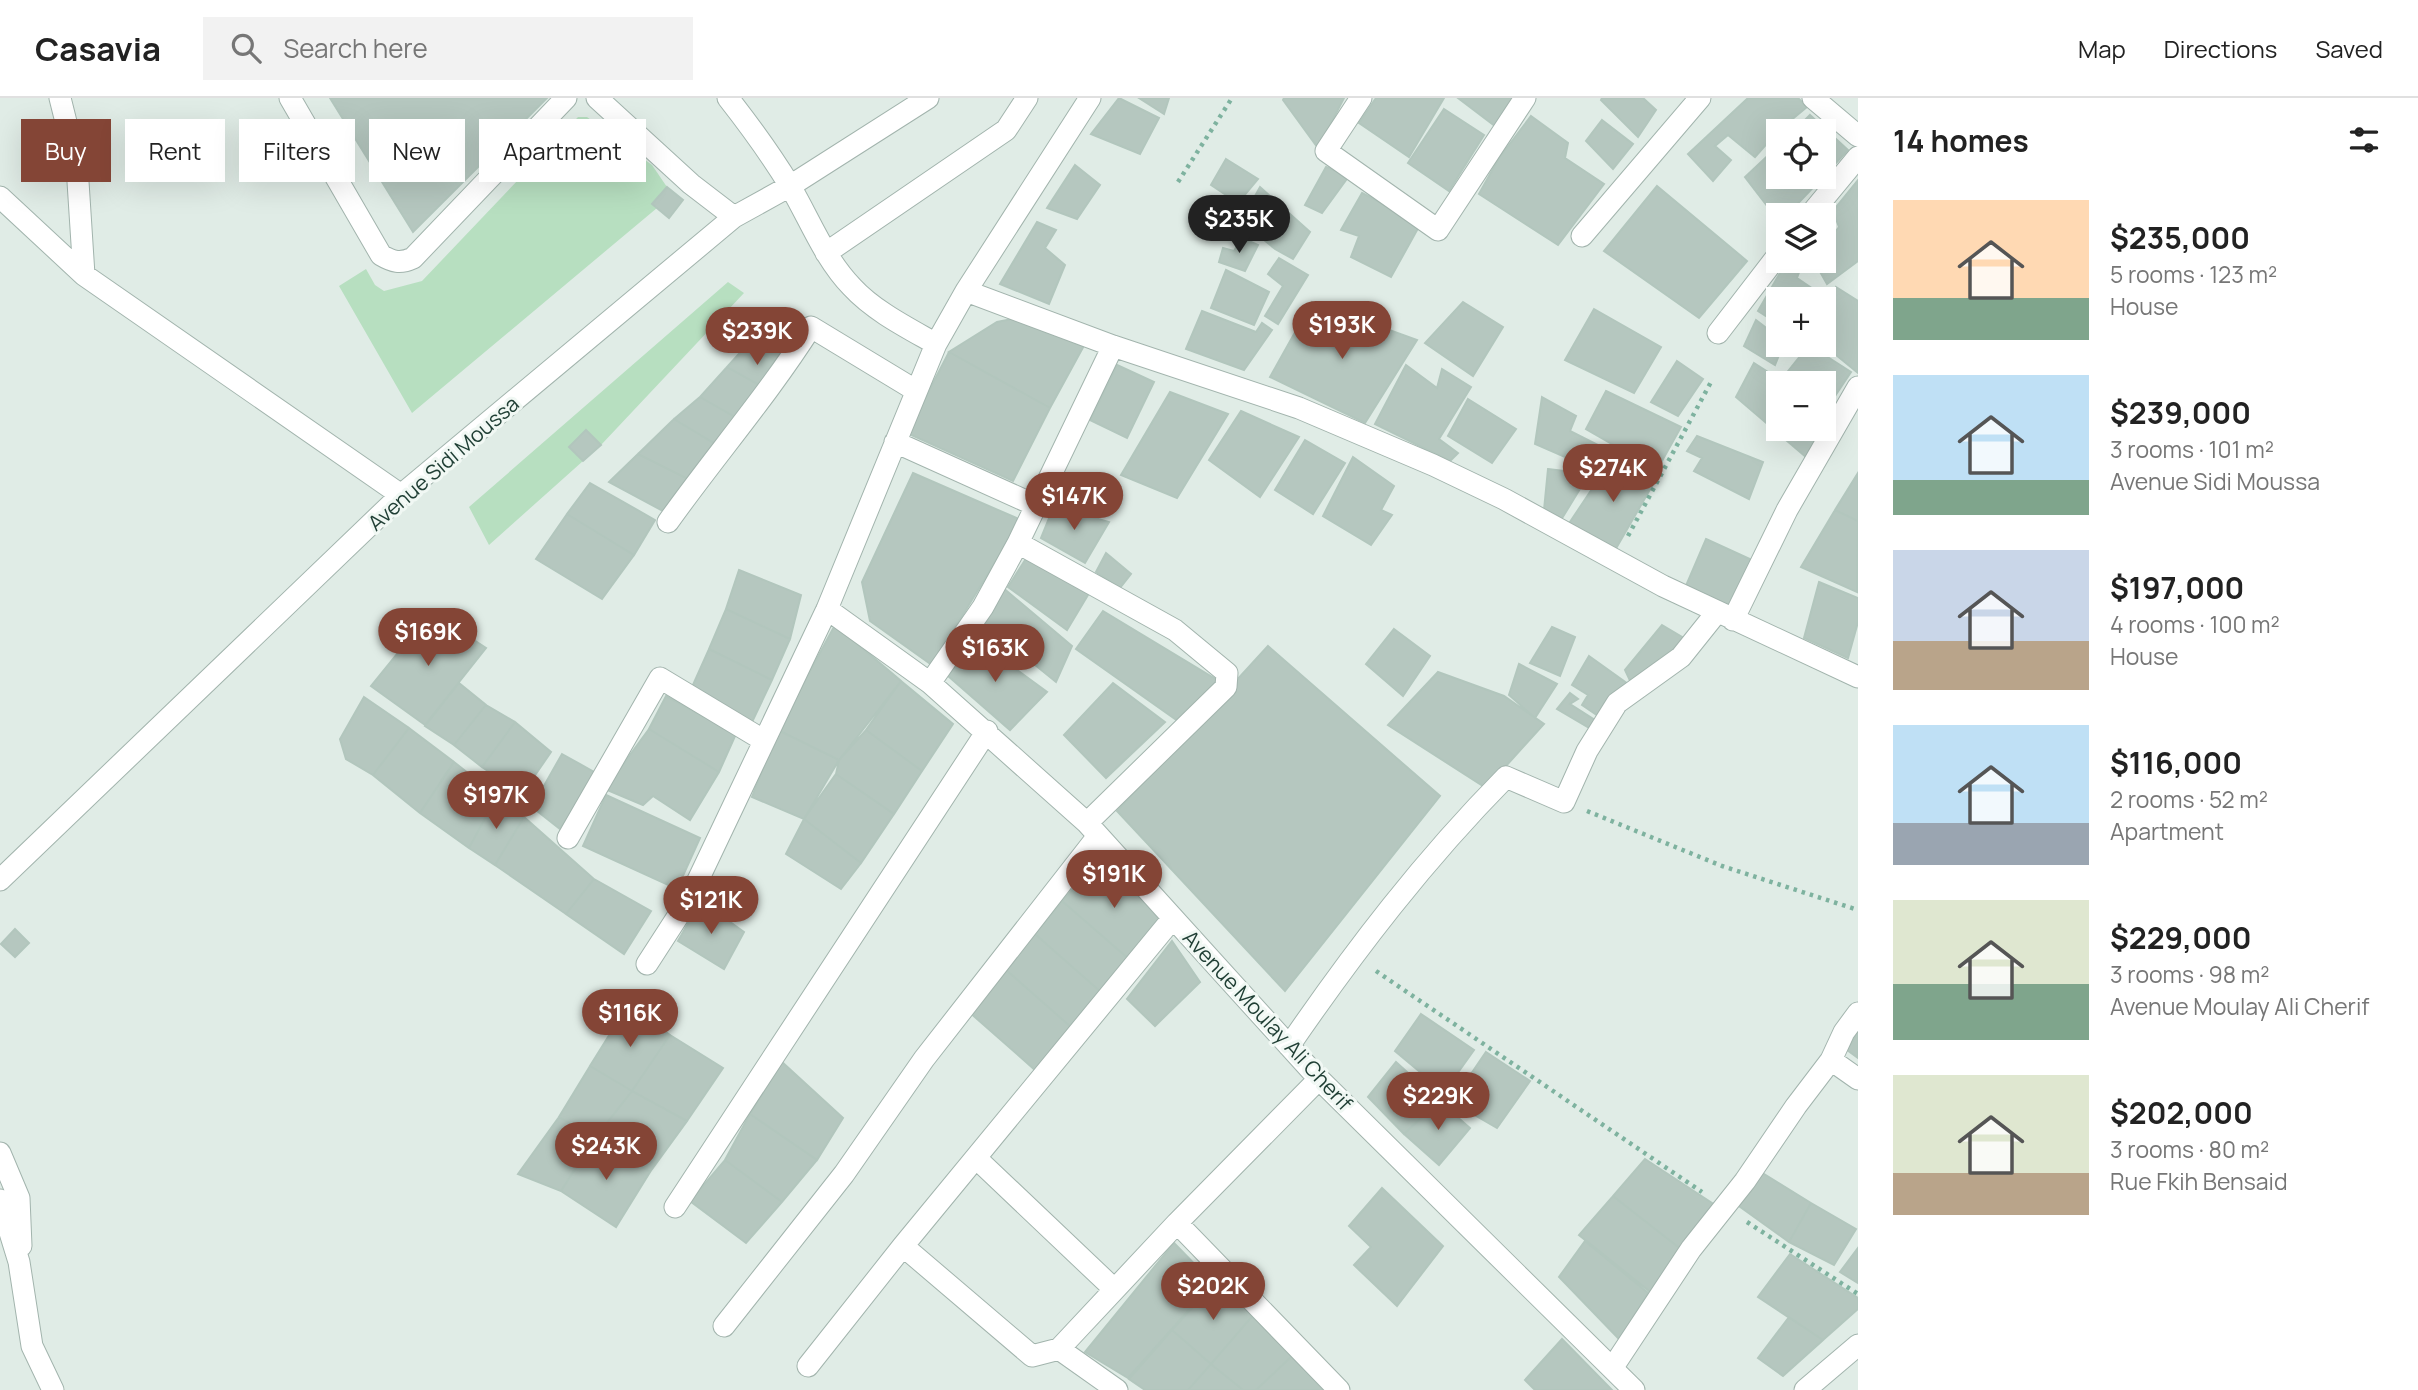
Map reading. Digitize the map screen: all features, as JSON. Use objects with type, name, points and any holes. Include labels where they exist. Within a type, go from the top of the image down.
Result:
[{"type":"street","points":[[61,98],[77,166],[84,275]]},
{"type":"street","points":[[290,98],[381,255],[392,261],[404,262],[413,258],[566,98]]},
{"type":"street","points":[[597,98],[691,184],[734,218]]},
{"type":"street","points":[[728,98],[790,186],[826,253],[852,287],[869,302],[936,344]]},
{"type":"street","name":"Avenue Sidi Moussa","points":[[0,880],[401,495],[734,218],[790,186],[928,98]]},
{"type":"street","points":[[826,253],[1006,130],[1027,98]]},
{"type":"street","points":[[647,964],[689,899],[827,609],[936,344],[966,291],[1090,98]]},
{"type":"street","points":[[1360,98],[1326,150],[1438,230],[1525,98]]},
{"type":"street","points":[[1582,236],[1700,98]]},
{"type":"street","points":[[1813,98],[1858,136]]},
{"type":"street","points":[[1820,203],[1858,157]]},
{"type":"street","points":[[0,197],[84,275],[401,495]]},
{"type":"street","points":[[1718,333],[1766,271]]},
{"type":"street","points":[[966,291],[1113,345],[1299,408],[1433,465],[1504,499],[1614,561],[1858,677]]},
{"type":"street","points":[[668,522],[720,450],[779,379],[811,327],[915,390]]},
{"type":"street","points":[[930,683],[983,607],[1018,543],[1078,412],[1113,345]]},
{"type":"street","points":[[1289,1046],[1351,955],[1435,852],[1506,777],[1564,802],[1587,751],[1617,703],[1681,657],[1725,616],[1858,387]]},
{"type":"street","points":[[895,442],[1037,506]]},
{"type":"street","points":[[724,1326],[844,1174],[924,1059],[1093,829],[1226,687],[1227,673],[1175,629],[1018,543]]},
{"type":"street","name":"Avenue Moulay Ali Cherif","points":[[827,609],[930,683],[1093,829],[1319,1079],[1634,1390]]},
{"type":"street","points":[[568,838],[660,678],[763,740]]},
{"type":"street","points":[[675,1207],[987,732]]},
{"type":"street","points":[[808,1366],[902,1246],[1173,918]]},
{"type":"street","points":[[1613,1367],[1723,1206],[1745,1181],[1831,1060],[1844,1032],[1858,1013]]},
{"type":"street","points":[[1831,1060],[1858,1079]]},
{"type":"street","points":[[902,1246],[1031,1356],[1059,1349],[1177,1223],[1319,1079]]},
{"type":"street","points":[[0,1153],[19,1198],[22,1221],[19,1262]]},
{"type":"street","points":[[976,1158],[1114,1289]]},
{"type":"street","points":[[0,1200],[19,1262],[32,1346],[53,1390]]},
{"type":"street","points":[[1177,1223],[1339,1390]]},
{"type":"street","points":[[1805,1390],[1858,1345]]},
{"type":"street","points":[[1059,1349],[1117,1390]]},
{"type":"path","points":[[1178,182],[1232,98]]},
{"type":"path","points":[[1614,561],[1711,382]]},
{"type":"path","points":[[1564,802],[1722,866],[1858,910]]},
{"type":"path","points":[[1351,955],[1858,1294]]},
{"type":"green space","points":[[646,161],[667,187],[653,204],[657,208],[412,413],[339,286],[366,269],[375,285],[384,291],[422,281],[516,182],[646,182]]},
{"type":"green space","points":[[728,282],[744,293],[601,445],[586,430],[570,446],[583,461],[489,545],[469,507]]},
{"type":"building","points":[[330,98],[547,98],[526,119],[479,119],[479,166],[465,180],[465,119],[369,119],[369,161],[355,138],[355,119],[343,119]]},
{"type":"building","points":[[1119,98],[1159,118],[1140,154],[1091,134]]},
{"type":"building","points":[[1139,98],[1169,98],[1164,114]]},
{"type":"building","points":[[1344,98],[1318,148],[1283,100]]},
{"type":"building","points":[[1376,98],[1444,98],[1409,157],[1359,123]]},
{"type":"building","points":[[1458,98],[1516,98],[1495,126]]},
{"type":"building","points":[[1602,98],[1643,98],[1656,110],[1638,137]]},
{"type":"building","points":[[1748,98],[1798,98],[1807,107],[1792,119],[1766,119],[1766,145],[1755,157],[1728,135],[1715,146],[1731,160],[1713,181],[1688,154]]},
{"type":"building","points":[[1444,109],[1484,135],[1449,191],[1408,163]]},
{"type":"building","points":[[1531,116],[1568,143],[1565,158],[1604,184],[1558,245],[1479,194],[1499,158]]},
{"type":"building","points":[[1602,120],[1633,144],[1613,169],[1586,141]]},
{"type":"building","points":[[1836,139],[1848,150],[1836,163]]},
{"type":"building","points":[[1766,157],[1766,189],[1812,189],[1798,203],[1766,204],[1745,177]]},
{"type":"building","points":[[1226,159],[1258,179],[1238,203],[1211,185]]},
{"type":"building","points":[[1075,165],[1100,185],[1077,219],[1047,208]]},
{"type":"building","points":[[1326,167],[1349,176],[1322,213],[1305,205]]},
{"type":"building","points":[[1858,180],[1858,261],[1827,284],[1821,273],[1836,273],[1836,231],[1839,227],[1836,207]]},
{"type":"building","points":[[382,182],[463,182],[413,232]]},
{"type":"building","points":[[1657,186],[1747,261],[1699,318],[1604,251]]},
{"type":"building","points":[[667,187],[683,200],[669,218],[652,204]]},
{"type":"building","points":[[1260,187],[1310,232],[1293,259],[1275,249],[1241,221]]},
{"type":"building","points":[[1362,193],[1421,223],[1391,277],[1351,257],[1359,236],[1341,230]]},
{"type":"building","points":[[1037,222],[1056,230],[1045,248],[1065,265],[1049,304],[1000,284]]},
{"type":"building","points":[[1242,238],[1258,245],[1245,271],[1219,262],[1223,248],[1234,251]]},
{"type":"building","points":[[1279,258],[1308,275],[1278,324],[1265,316],[1283,286],[1268,274]]},
{"type":"building","points":[[1226,270],[1269,292],[1254,325],[1211,308]]},
{"type":"building","points":[[1780,273],[1799,273],[1797,278],[1810,287],[1772,287]]},
{"type":"building","points":[[1836,287],[1858,301],[1858,373],[1836,355]]},
{"type":"building","points":[[1766,297],[1766,316],[1758,311]]},
{"type":"building","points":[[1312,302],[1417,340],[1365,423],[1270,377]]},
{"type":"building","points":[[1463,302],[1503,327],[1473,376],[1425,343]]},
{"type":"building","points":[[1594,309],[1661,347],[1634,393],[1565,360]]},
{"type":"building","points":[[772,310],[805,331],[780,364],[747,345]]},
{"type":"building","points":[[1202,311],[1256,332],[1262,323],[1272,330],[1244,370],[1186,349]]},
{"type":"building","points":[[1017,318],[1087,340],[1050,408],[949,352],[997,322]]},
{"type":"building","points":[[1756,320],[1766,328],[1766,357],[1778,357],[1775,365],[1744,346]]},
{"type":"building","points":[[747,345],[786,367],[768,390],[727,367]]},
{"type":"building","points":[[949,352],[1050,408],[1013,481],[907,433]]},
{"type":"building","points":[[1799,357],[1828,357],[1851,372],[1836,394],[1836,371],[1788,371]]},
{"type":"building","points":[[1677,361],[1703,379],[1678,416],[1651,402]]},
{"type":"building","points":[[1754,363],[1766,371],[1766,423],[1736,397]]},
{"type":"building","points":[[1117,365],[1154,382],[1127,438],[1090,420]]},
{"type":"building","points":[[1406,365],[1437,388],[1442,369],[1471,387],[1439,439],[1458,453],[1450,461],[1375,424]]},
{"type":"building","points":[[727,367],[768,390],[742,421],[700,397]]},
{"type":"building","points":[[1606,391],[1681,427],[1657,470],[1586,429]]},
{"type":"building","points":[[1170,392],[1228,414],[1177,498],[1121,475]]},
{"type":"building","points":[[700,397],[742,421],[717,445],[674,419]]},
{"type":"building","points":[[1542,397],[1576,416],[1570,431],[1604,448],[1588,467],[1535,444]]},
{"type":"building","points":[[1468,399],[1516,429],[1492,463],[1448,436]]},
{"type":"building","points":[[1241,411],[1299,437],[1260,497],[1209,460]]},
{"type":"building","points":[[674,419],[717,445],[688,479],[638,454]]},
{"type":"building","points":[[586,430],[601,445],[583,461],[569,447]]},
{"type":"building","points":[[1697,436],[1763,462],[1749,499],[1694,471],[1702,458],[1687,451]]},
{"type":"building","points":[[1305,440],[1345,463],[1313,514],[1275,490]]},
{"type":"building","points":[[1787,441],[1816,441],[1807,458]]},
{"type":"building","points":[[638,454],[688,479],[663,511],[609,482]]},
{"type":"building","points":[[1614,456],[1656,479],[1614,552],[1568,525]]},
{"type":"building","points":[[1353,457],[1394,486],[1381,510],[1392,515],[1371,545],[1323,516]]},
{"type":"building","points":[[1548,469],[1589,474],[1561,520],[1544,510]]},
{"type":"building","points":[[913,473],[1021,520],[932,665],[870,621],[862,582]]},
{"type":"building","points":[[1858,473],[1858,521],[1835,510]]},
{"type":"building","points":[[590,483],[655,520],[634,555],[567,514]]},
{"type":"building","points":[[1054,506],[1109,522],[1085,563],[1041,538]]},
{"type":"building","points":[[1835,510],[1858,521],[1857,592],[1801,567]]},
{"type":"building","points":[[567,514],[634,555],[602,599],[536,559]]},
{"type":"building","points":[[1706,539],[1752,560],[1727,609],[1685,588]]},
{"type":"building","points":[[1106,553],[1131,574],[1120,588],[1096,572]]},
{"type":"building","points":[[1027,557],[1091,590],[1067,630],[1008,587]]},
{"type":"building","points":[[739,570],[801,595],[790,639],[726,609]]},
{"type":"building","points":[[1819,582],[1858,598],[1858,622],[1848,658],[1804,638]]},
{"type":"building","points":[[1002,587],[1072,646],[1056,682],[981,621]]},
{"type":"building","points":[[726,609],[790,639],[772,680],[709,649]]},
{"type":"building","points":[[1103,611],[1222,683],[1182,724],[1076,649]]},
{"type":"building","points":[[431,612],[486,648],[425,725],[371,686]]},
{"type":"building","points":[[835,625],[901,681],[839,760],[778,730]]},
{"type":"building","points":[[1662,625],[1689,641],[1632,685],[1625,670]]},
{"type":"building","points":[[1552,627],[1575,637],[1560,676],[1530,663]]},
{"type":"building","points":[[1394,629],[1430,656],[1403,696],[1366,664]]},
{"type":"building","points":[[972,637],[1047,692],[1010,730],[947,675]]},
{"type":"building","points":[[1268,646],[1440,796],[1285,991],[1117,811]]},
{"type":"building","points":[[709,649],[772,680],[752,722],[692,687]]},
{"type":"building","points":[[1589,656],[1628,684],[1601,718],[1582,705],[1588,695],[1572,685]]},
{"type":"building","points":[[1519,664],[1557,684],[1535,718],[1509,695]]},
{"type":"building","points":[[1438,672],[1504,696],[1544,724],[1486,788],[1388,725]]},
{"type":"building","points":[[901,681],[953,724],[922,771],[866,730]]},
{"type":"building","points":[[459,683],[486,705],[454,745],[425,726]]},
{"type":"building","points":[[1113,683],[1165,722],[1106,778],[1064,735]]},
{"type":"building","points":[[1570,693],[1578,699],[1570,704],[1598,722],[1591,729],[1557,709]]},
{"type":"building","points":[[666,696],[736,734],[719,772],[649,729]]},
{"type":"building","points":[[364,697],[409,728],[373,775],[346,759],[340,739]]},
{"type":"building","points":[[486,705],[515,722],[482,767],[454,745]]},
{"type":"building","points":[[515,722],[551,752],[522,794],[482,767]]},
{"type":"building","points":[[409,728],[454,762],[420,813],[373,775]]},
{"type":"building","points":[[649,729],[719,772],[690,820],[653,796],[643,805],[605,789]]},
{"type":"building","points":[[778,730],[839,760],[804,819],[752,797]]},
{"type":"building","points":[[866,730],[922,771],[894,814],[836,774],[839,760]]},
{"type":"building","points":[[562,754],[596,773],[560,829],[532,807]]},
{"type":"building","points":[[454,762],[497,796],[469,848],[420,813]]},
{"type":"building","points":[[836,774],[894,814],[861,863],[804,819]]},
{"type":"building","points":[[606,795],[700,838],[677,889],[583,846]]},
{"type":"building","points":[[497,796],[524,817],[495,865],[469,848]]},
{"type":"building","points":[[524,817],[594,879],[566,914],[495,865]]},
{"type":"building","points":[[804,819],[861,863],[841,889],[786,854]]},
{"type":"building","points":[[1098,861],[1165,919],[1130,960],[1062,901]]},
{"type":"building","points":[[594,879],[651,911],[624,954],[566,914]]},
{"type":"building","points":[[701,901],[744,932],[724,969],[678,941]]},
{"type":"building","points":[[1062,901],[1130,960],[1102,993],[1035,934]]},
{"type":"building","points":[[15,929],[29,943],[15,957],[1,944]]},
{"type":"building","points":[[1035,934],[1102,993],[1072,1028],[1005,969]]},
{"type":"building","points":[[1172,941],[1200,982],[1155,1026],[1127,999]]},
{"type":"building","points":[[1005,969],[1072,1028],[1035,1070],[968,1011]]},
{"type":"building","points":[[628,1005],[670,1035],[632,1091],[590,1066]]},
{"type":"building","points":[[1421,1014],[1474,1050],[1444,1092],[1395,1051]]},
{"type":"building","points":[[1858,1032],[1858,1058],[1847,1050]]},
{"type":"building","points":[[670,1035],[723,1068],[687,1121],[632,1091]]},
{"type":"building","points":[[1486,1052],[1530,1081],[1497,1128],[1452,1102]]},
{"type":"building","points":[[782,1062],[843,1118],[817,1160],[750,1114]]},
{"type":"building","points":[[1396,1062],[1439,1101],[1404,1134],[1368,1097]]},
{"type":"building","points":[[590,1066],[632,1091],[595,1138],[559,1117]]},
{"type":"building","points":[[632,1091],[687,1121],[650,1172],[595,1138]]},
{"type":"building","points":[[1439,1101],[1470,1128],[1439,1165],[1404,1134]]},
{"type":"building","points":[[750,1114],[817,1160],[782,1202],[725,1160]]},
{"type":"building","points":[[559,1117],[595,1138],[561,1191],[518,1174]]},
{"type":"building","points":[[595,1138],[650,1172],[616,1227],[561,1191]]},
{"type":"building","points":[[1645,1159],[1715,1205],[1682,1250],[1613,1196]]},
{"type":"building","points":[[725,1160],[782,1202],[746,1243],[690,1201]]},
{"type":"building","points":[[1756,1169],[1811,1203],[1789,1242],[1732,1201]]},
{"type":"building","points":[[1382,1188],[1443,1246],[1397,1306],[1354,1265],[1371,1247],[1349,1226]]},
{"type":"building","points":[[1613,1196],[1682,1250],[1654,1295],[1579,1235]]},
{"type":"building","points":[[1811,1203],[1856,1229],[1834,1265],[1789,1242]]},
{"type":"building","points":[[1585,1241],[1648,1293],[1620,1340],[1559,1277]]},
{"type":"building","points":[[1174,1243],[1213,1283],[1128,1378],[1085,1352]]},
{"type":"building","points":[[1858,1248],[1858,1283],[1840,1272]]},
{"type":"building","points":[[1790,1254],[1858,1298],[1858,1309],[1823,1340],[1758,1297]]},
{"type":"building","points":[[1216,1281],[1255,1313],[1211,1364],[1172,1330]]},
{"type":"building","points":[[1255,1313],[1293,1355],[1256,1390],[1243,1390],[1211,1364]]},
{"type":"building","points":[[1789,1317],[1823,1340],[1783,1376],[1758,1358]]},
{"type":"building","points":[[1172,1330],[1211,1364],[1188,1390],[1145,1390],[1129,1379]]},
{"type":"building","points":[[1562,1339],[1612,1390],[1535,1390],[1525,1380]]},
{"type":"building","points":[[1293,1355],[1329,1390],[1256,1390]]},
{"type":"building","points":[[1211,1364],[1243,1390],[1188,1390]]}]
